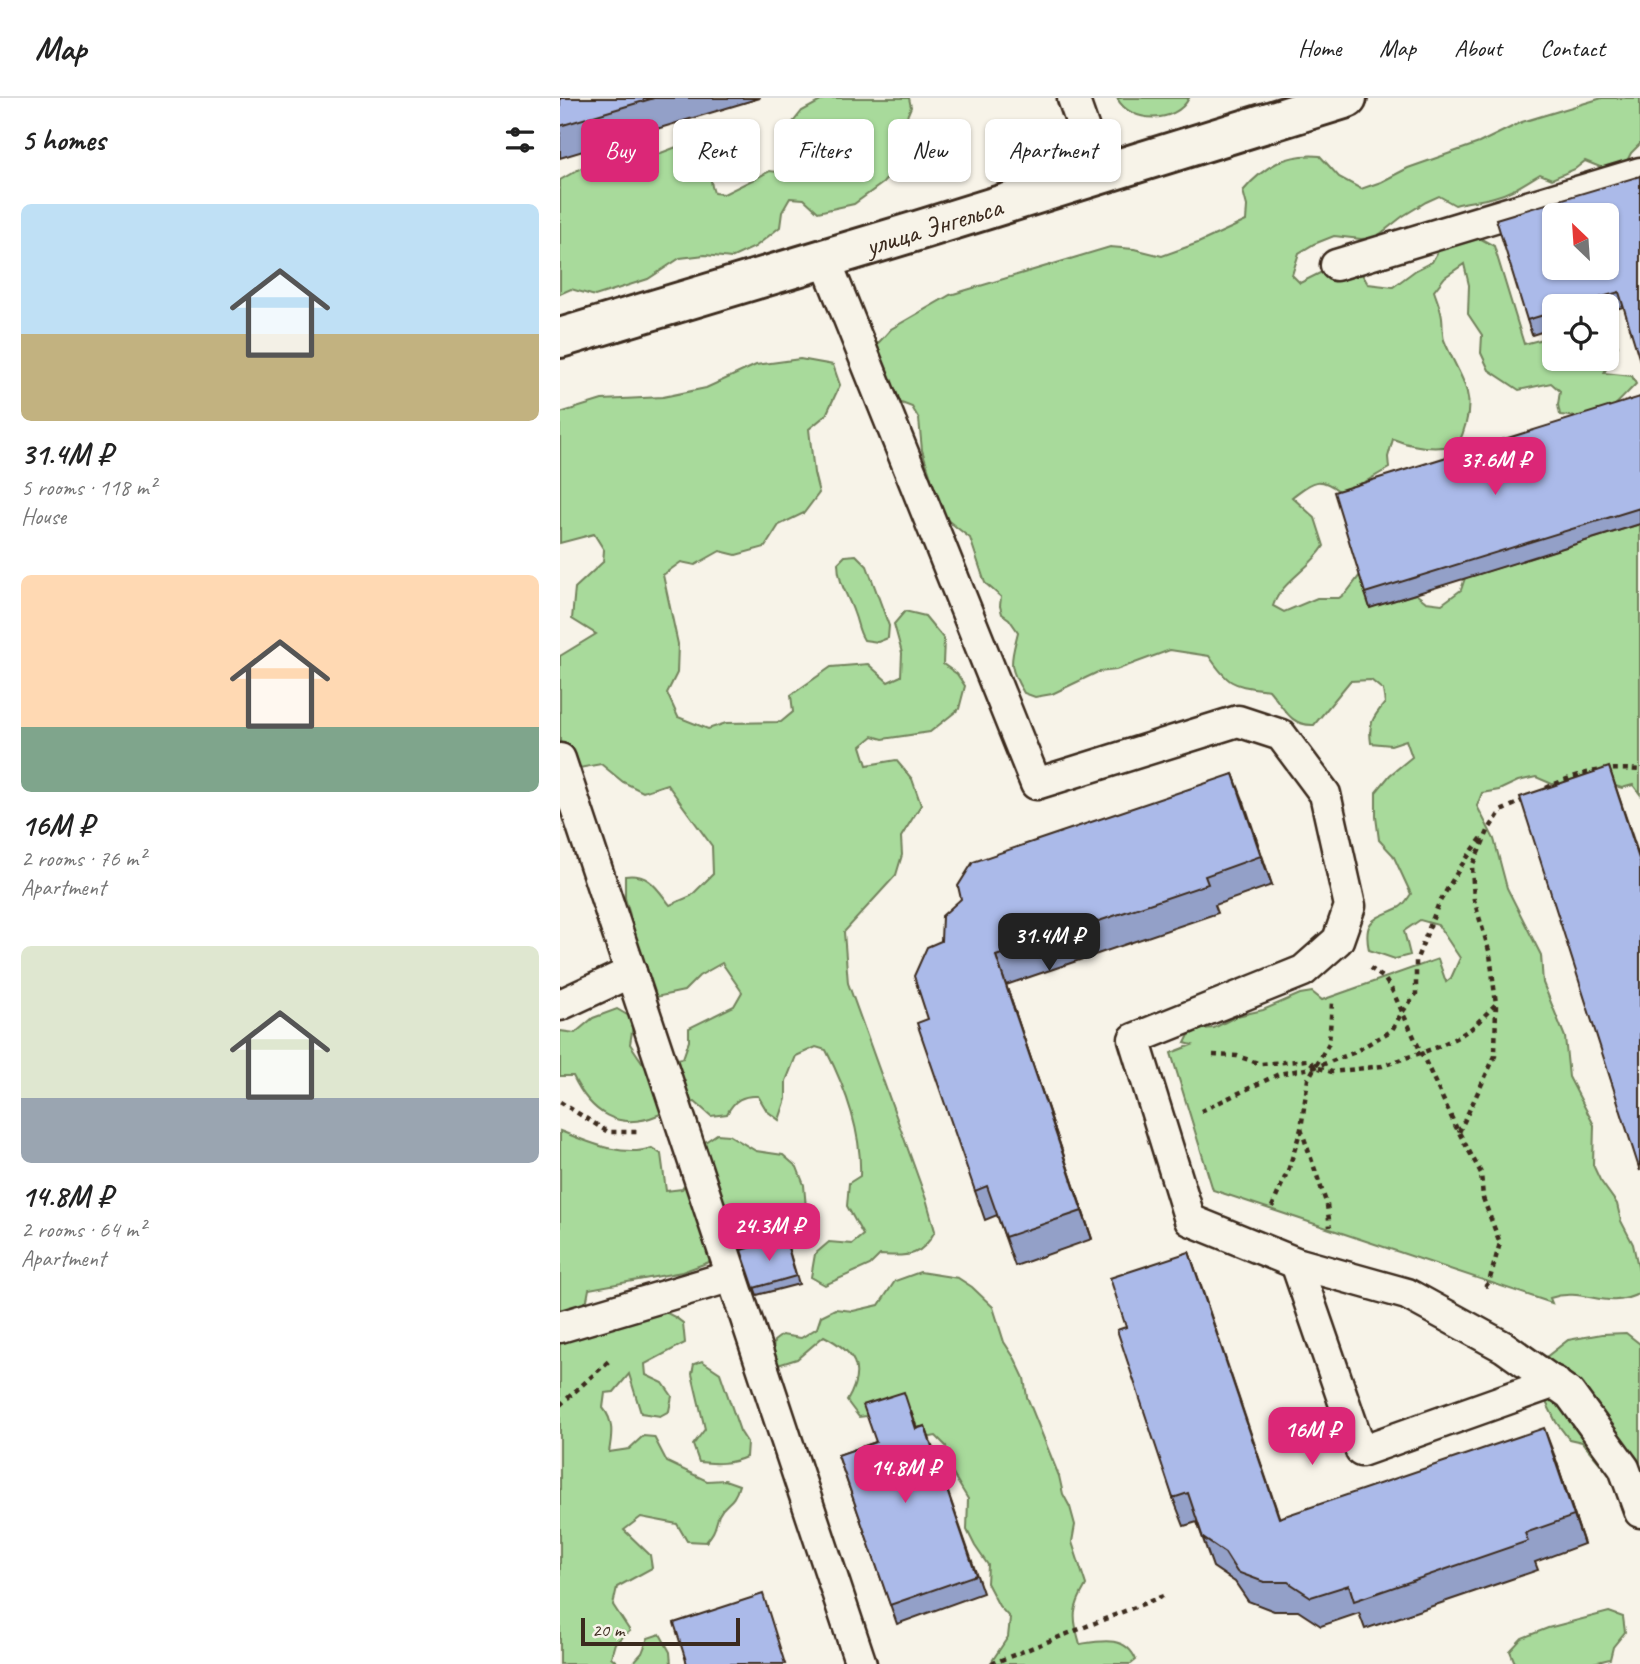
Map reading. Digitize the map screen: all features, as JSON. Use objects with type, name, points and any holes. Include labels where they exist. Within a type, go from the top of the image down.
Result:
[{"type":"street","name":"улица Энгельса","points":[[1121,168],[1347,98]]},
{"type":"street","name":"улица Энгельса","points":[[560,338],[1074,182]]},
{"type":"lane","points":[[1073,98],[1080,119]]},
{"type":"lane","points":[[1336,265],[1640,173]]},
{"type":"lane","points":[[825,259],[1036,784],[1238,721],[1281,735],[1325,794],[1350,906],[1329,948],[1303,971],[1133,1040],[1190,1220],[1296,1263],[1407,1294],[1504,1348],[1570,1394],[1625,1468],[1640,1512]]},
{"type":"lane","points":[[560,759],[861,1664]]},
{"type":"lane","points":[[560,1005],[631,972]]},
{"type":"lane","points":[[1296,1263],[1361,1451],[1555,1382]]},
{"type":"lane","points":[[560,1327],[732,1276]]},
{"type":"path","points":[[1542,790],[1580,773],[1619,768],[1640,770]]},
{"type":"path","points":[[1159,1120],[1190,1115],[1279,1074],[1316,1067],[1353,1054],[1392,1030],[1416,994],[1416,961],[1439,903],[1461,866],[1501,811],[1532,796]]},
{"type":"path","points":[[1459,1132],[1495,1056],[1496,1004],[1490,954],[1474,900],[1472,866],[1489,829]]},
{"type":"path","points":[[1329,948],[1384,978],[1481,1173],[1483,1198],[1500,1243],[1489,1282],[1459,1323]]},
{"type":"path","points":[[1252,1245],[1289,1168],[1301,1129],[1308,1079],[1329,1043],[1332,997],[1329,948]]},
{"type":"path","points":[[1133,1040],[1202,1055],[1237,1056],[1261,1064],[1308,1060],[1316,1067],[1332,1072],[1382,1066],[1458,1037],[1472,1028],[1496,1004]]},
{"type":"path","points":[[560,1102],[608,1132],[684,1132]]},
{"type":"path","points":[[1301,1129],[1327,1205],[1332,1246],[1331,1273]]},
{"type":"path","points":[[991,1664],[1163,1596]]},
{"type":"green space","points":[[826,98],[909,98],[911,107],[906,119],[888,119],[888,177],[854,204],[818,212],[804,199],[790,198],[782,212],[780,227],[755,247],[731,258],[705,255],[680,258],[648,279],[595,296],[571,289],[560,294],[560,180],[581,168],[581,182],[659,182],[659,154],[673,148],[673,182],[711,182],[714,193],[724,194],[748,182],[760,182],[760,176],[770,171],[774,172],[774,182],[874,182],[874,119],[796,119],[802,111]]},
{"type":"green space","points":[[1117,98],[1189,98],[1183,107],[1174,113],[1153,118],[1132,113],[1123,107]]},
{"type":"green space","points":[[1602,98],[1640,98],[1640,144],[1626,163],[1605,169],[1585,161],[1575,169],[1552,179],[1540,174],[1500,195],[1455,205],[1439,196],[1403,216],[1375,238],[1334,236],[1314,244],[1299,253],[1292,275],[1300,283],[1336,265],[1357,266],[1368,284],[1393,287],[1432,262],[1449,231],[1474,235],[1494,246],[1524,344],[1542,339],[1542,371],[1605,371],[1604,373],[1632,376],[1636,384],[1604,413],[1575,417],[1560,415],[1560,391],[1551,383],[1519,390],[1489,370],[1481,353],[1482,335],[1468,314],[1469,285],[1464,264],[1445,277],[1434,291],[1444,340],[1462,379],[1468,401],[1465,428],[1458,445],[1425,447],[1393,439],[1388,457],[1389,468],[1363,483],[1339,491],[1325,483],[1314,482],[1292,497],[1315,518],[1324,546],[1282,590],[1273,606],[1284,612],[1317,598],[1339,598],[1360,575],[1370,607],[1416,594],[1426,602],[1442,604],[1461,590],[1465,578],[1640,524],[1640,794],[1633,785],[1622,788],[1608,784],[1552,784],[1536,777],[1482,793],[1477,806],[1494,839],[1507,888],[1541,955],[1543,983],[1565,1037],[1569,1077],[1594,1125],[1593,1165],[1617,1204],[1621,1221],[1633,1244],[1640,1276],[1640,1293],[1616,1300],[1562,1295],[1550,1298],[1552,1303],[1213,1190],[1171,1053],[1192,1045],[1185,1043],[1189,1035],[1202,1029],[1214,1028],[1237,1016],[1263,1010],[1300,994],[1312,992],[1322,1000],[1438,959],[1446,982],[1451,978],[1460,958],[1438,925],[1420,920],[1404,931],[1410,955],[1395,959],[1369,950],[1368,931],[1373,921],[1402,906],[1411,894],[1393,855],[1379,840],[1376,817],[1376,792],[1390,775],[1412,757],[1406,740],[1391,745],[1371,743],[1372,721],[1385,703],[1383,690],[1371,680],[1350,681],[1314,725],[1306,724],[1293,719],[1269,690],[1233,683],[1222,674],[1209,656],[1170,650],[1116,670],[1098,672],[1052,694],[1035,697],[1024,693],[1012,663],[1018,632],[1002,614],[1001,597],[985,583],[970,538],[936,511],[930,474],[922,450],[919,419],[912,407],[896,401],[870,352],[891,329],[950,295],[1110,247],[1134,249],[1162,256],[1246,221],[1247,206],[1243,191],[1268,168],[1287,159],[1320,156],[1339,177],[1361,189],[1408,168],[1479,143],[1522,122]]},
{"type":"green space","points":[[800,359],[833,365],[840,385],[826,415],[809,429],[819,493],[804,513],[779,525],[765,547],[736,555],[720,551],[695,565],[681,562],[663,575],[678,644],[677,673],[667,693],[678,717],[708,729],[726,723],[781,722],[793,712],[791,695],[831,667],[868,664],[888,682],[901,676],[902,653],[894,624],[905,611],[925,616],[944,639],[943,664],[957,674],[965,686],[959,709],[930,732],[883,739],[873,736],[861,746],[867,765],[896,760],[912,779],[921,805],[901,837],[902,855],[896,875],[844,932],[848,983],[935,1231],[930,1240],[913,1254],[880,1255],[870,1265],[825,1285],[811,1277],[815,1254],[829,1242],[852,1244],[863,1235],[847,1206],[849,1183],[860,1176],[855,1128],[846,1096],[826,1050],[816,1047],[796,1056],[786,1081],[786,1099],[779,1120],[767,1111],[758,1096],[753,1096],[736,1102],[727,1114],[711,1116],[695,1102],[644,1120],[618,1120],[597,1109],[573,1076],[560,1076],[560,1031],[575,1033],[593,1018],[617,1009],[634,1019],[630,1044],[644,1065],[683,1058],[689,1041],[689,1028],[734,1006],[742,992],[722,963],[699,976],[684,991],[656,997],[641,976],[633,947],[630,915],[625,898],[625,876],[646,879],[670,905],[691,896],[713,874],[712,846],[667,784],[643,792],[623,782],[601,764],[574,769],[560,747],[560,656],[596,634],[572,619],[575,588],[603,562],[604,550],[594,534],[560,543],[560,413],[602,400],[663,397],[706,388],[756,365]]},
{"type":"green space","points":[[856,555],[867,566],[889,626],[888,638],[878,642],[864,640],[862,637],[840,577],[838,563],[845,556]]},
{"type":"green space","points":[[560,1131],[617,1150],[640,1151],[652,1148],[661,1154],[666,1191],[682,1189],[696,1169],[702,1144],[717,1134],[729,1135],[756,1151],[783,1155],[797,1167],[804,1185],[806,1208],[785,1231],[682,1272],[589,1289],[586,1305],[650,1308],[673,1316],[683,1323],[685,1343],[645,1364],[646,1375],[663,1383],[672,1396],[669,1411],[660,1416],[641,1413],[629,1374],[614,1392],[605,1393],[603,1408],[611,1428],[609,1452],[629,1449],[643,1436],[654,1437],[667,1462],[707,1481],[725,1480],[739,1485],[735,1496],[721,1511],[714,1531],[706,1542],[687,1541],[677,1524],[641,1517],[624,1530],[650,1555],[652,1568],[617,1587],[613,1605],[630,1631],[615,1643],[611,1657],[619,1664],[560,1664]]},
{"type":"green space","points":[[920,1272],[958,1278],[993,1307],[1004,1342],[1024,1378],[1027,1397],[1059,1476],[1075,1525],[1072,1542],[1086,1585],[1075,1613],[1080,1644],[1104,1641],[1119,1643],[1132,1652],[1136,1660],[1131,1664],[990,1664],[1008,1637],[1010,1618],[999,1606],[987,1583],[988,1565],[967,1530],[968,1499],[948,1466],[946,1446],[936,1436],[920,1439],[883,1414],[859,1417],[847,1401],[856,1379],[854,1362],[843,1348],[824,1336],[797,1359],[778,1365],[773,1350],[774,1341],[782,1335],[801,1338],[817,1328],[821,1316],[835,1309],[853,1311],[879,1305],[895,1281]]},
{"type":"green space","points":[[1626,1333],[1640,1344],[1640,1487],[1614,1480],[1582,1442],[1569,1439],[1556,1422],[1539,1388],[1541,1361],[1568,1340]]},
{"type":"green space","points":[[702,1361],[720,1373],[740,1431],[747,1442],[746,1457],[723,1463],[699,1462],[693,1445],[705,1429],[692,1374],[694,1364]]},
{"type":"green space","points":[[1609,1612],[1623,1617],[1625,1632],[1613,1647],[1610,1659],[1589,1664],[1515,1663],[1510,1651],[1522,1638],[1548,1628]]},
{"type":"green space","points":[[660,1634],[670,1652],[671,1664],[632,1664],[642,1653],[648,1638]]},
{"type":"building","points":[[560,98],[654,98],[581,119],[560,126]]},
{"type":"building","points":[[1640,176],[1640,361],[1619,292],[1542,294],[1542,316],[1527,320],[1496,219],[1542,205],[1542,280],[1619,280],[1619,203],[1550,203]]},
{"type":"building","points":[[1640,397],[1640,508],[1365,593],[1334,492]]},
{"type":"building","points":[[1609,767],[1640,862],[1640,1171],[1520,797]]},
{"type":"building","points":[[1233,774],[1261,856],[1205,876],[1208,884],[996,956],[1082,1211],[1005,1237],[987,1186],[975,1191],[917,1023],[928,1019],[914,976],[927,947],[941,941],[942,916],[961,899],[958,886],[973,862]]},
{"type":"building","points":[[785,1237],[796,1276],[754,1288],[741,1250]]},
{"type":"building","points":[[1189,1252],[1279,1518],[1544,1428],[1574,1516],[1525,1533],[1528,1541],[1354,1601],[1349,1585],[1311,1597],[1288,1582],[1264,1582],[1237,1572],[1225,1553],[1203,1538],[1188,1493],[1173,1498],[1117,1330],[1126,1327],[1110,1278]]},
{"type":"building","points":[[904,1392],[916,1429],[925,1426],[976,1575],[890,1605],[838,1455],[876,1442],[863,1405]]},
{"type":"building","points":[[763,1594],[785,1664],[687,1664],[674,1623]]}]
